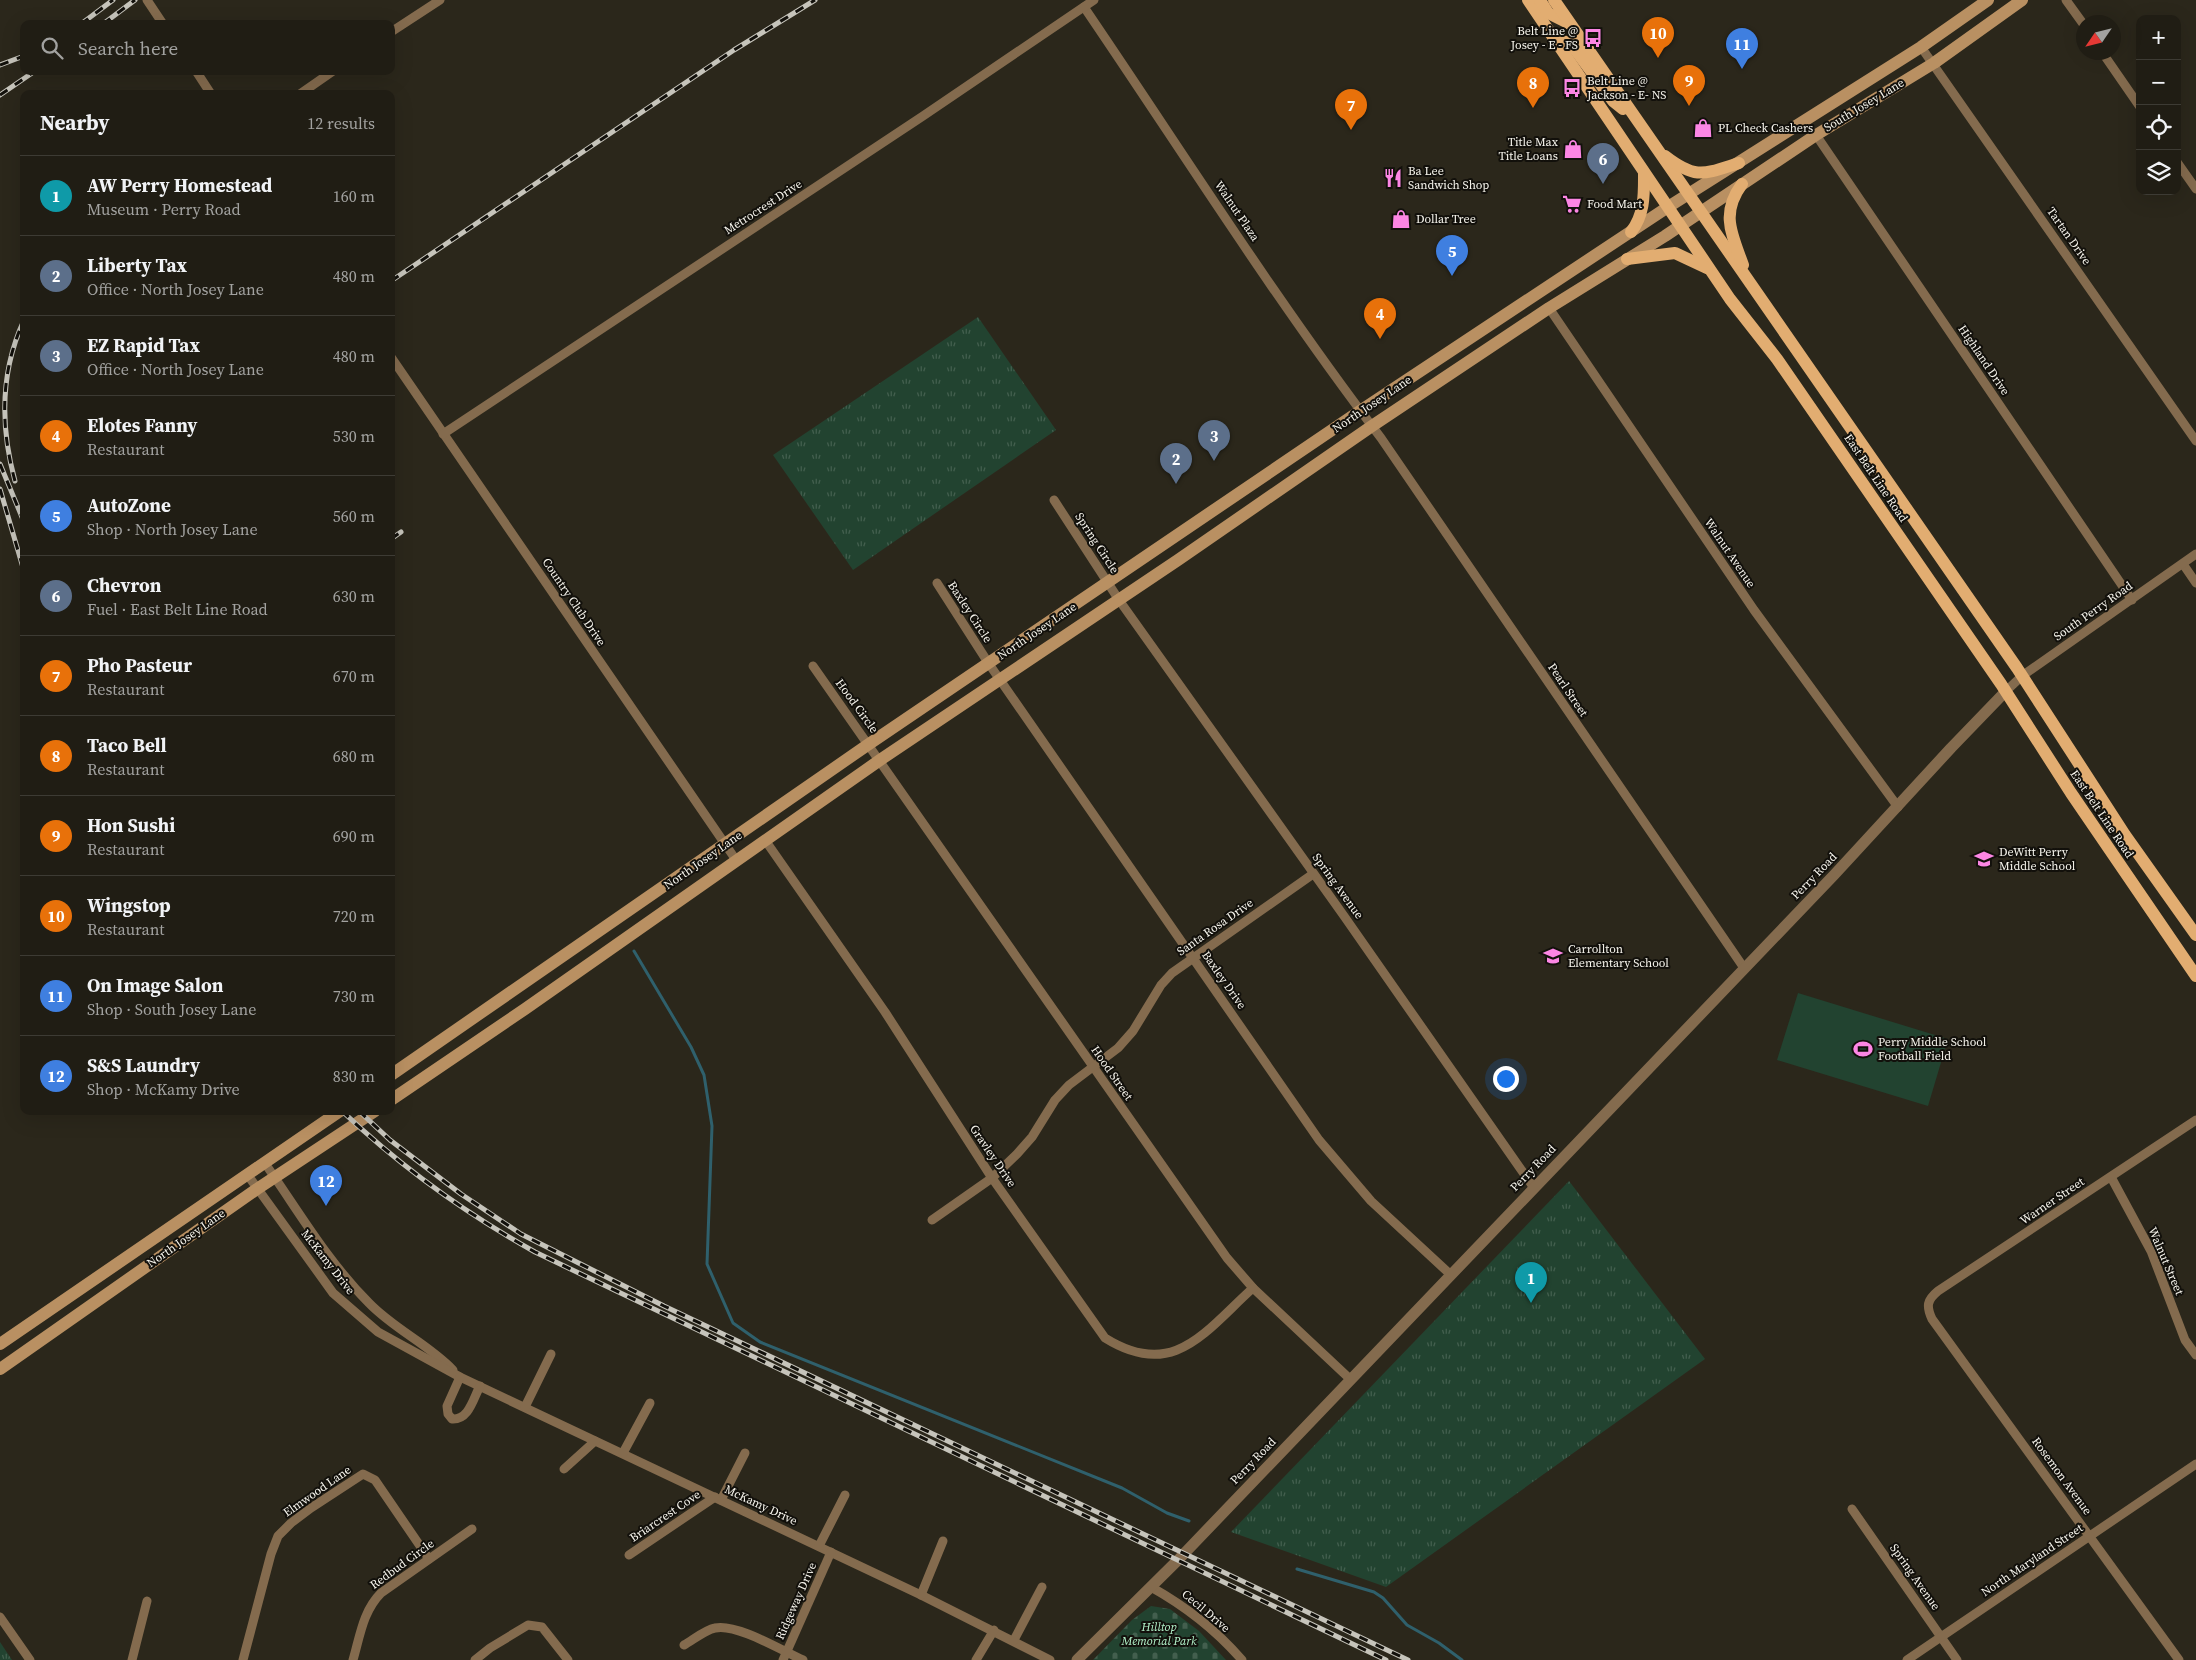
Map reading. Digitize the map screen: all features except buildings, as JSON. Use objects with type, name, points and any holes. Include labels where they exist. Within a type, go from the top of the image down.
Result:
[{"type":"main road","name":"East Belt Line Road","points":[[1528,0],[1730,299],[1777,359],[2006,691],[2071,793],[2196,976]]},
{"type":"main road","points":[[1540,0],[1548,13],[1570,24]]},
{"type":"main road","name":"East Belt Line Road","points":[[1554,0],[2022,676],[2125,835],[2196,936]]},
{"type":"main road","name":"South Josey Lane","points":[[1688,195],[1921,47],[1988,0]]},
{"type":"main road","points":[[2000,16],[2001,6],[2008,0]]},
{"type":"main road","name":"South Josey Lane","points":[[1680,226],[1816,134],[1934,63],[2022,0]]},
{"type":"main road","points":[[1553,37],[1571,44],[1613,101],[1635,118]]},
{"type":"main road","points":[[1656,149],[1679,167],[1691,172],[1712,171],[1739,162]]},
{"type":"main road","points":[[1632,232],[1641,215],[1644,200],[1644,173]]},
{"type":"main road","points":[[1742,184],[1733,197],[1728,213],[1729,226],[1749,282]]},
{"type":"main road","name":"North Josey Lane","points":[[395,1072],[869,744],[1360,411],[1688,195]]},
{"type":"main road","name":"North Josey Lane","points":[[395,1097],[528,1007],[880,760],[1119,600],[1372,426],[1549,308],[1680,226]]},
{"type":"main road","points":[[1627,259],[1675,253],[1700,263],[1711,271]]},
{"type":"main road","name":"North Josey Lane","points":[[0,1344],[334,1115]]},
{"type":"main road","name":"North Josey Lane","points":[[0,1369],[257,1189],[369,1115]]},
{"type":"street","points":[[147,0],[160,20]]},
{"type":"street","points":[[395,29],[440,0]]},
{"type":"street","name":"Metrocrest Drive","points":[[443,434],[923,116],[1094,0]]},
{"type":"street","points":[[2066,0],[2077,15]]},
{"type":"street","name":"Walnut Plaza","points":[[1084,7],[1265,275],[1372,426]]},
{"type":"street","name":"Tartan Drive","points":[[1921,47],[1934,63],[2196,441]]},
{"type":"street","points":[[2108,60],[2139,105]]},
{"type":"street","points":[[199,75],[208,90]]},
{"type":"street","points":[[306,90],[327,75]]},
{"type":"street","name":"Highland Drive","points":[[1816,134],[2132,600]]},
{"type":"street","points":[[2181,168],[2196,189]]},
{"type":"street","name":"Walnut Avenue","points":[[1549,308],[1754,610],[1898,807]]},
{"type":"street","name":"Country Club Drive","points":[[395,364],[736,860]]},
{"type":"street","name":"Pearl Street","points":[[1372,426],[1744,968]]},
{"type":"street","name":"Spring Circle","points":[[1054,500],[1119,600]]},
{"type":"street","name":"South Perry Road","points":[[2006,691],[2022,676],[2196,554]]},
{"type":"street","points":[[2183,564],[2196,583]]},
{"type":"street","name":"Baxley Circle","points":[[937,583],[1000,679]]},
{"type":"street","name":"Spring Avenue","points":[[1119,600],[1174,675],[1534,1188]]},
{"type":"street","name":"Hood Circle","points":[[813,666],[880,760]]},
{"type":"street","name":"Baxley Drive","points":[[1000,679],[1334,1160],[1371,1201],[1450,1275]]},
{"type":"street","name":"Perry Road","points":[[1077,1660],[1150,1587],[1534,1188],[1898,807],[1950,748],[2006,691]]},
{"type":"street","name":"Hood Street","points":[[880,760],[1227,1258],[1253,1288],[1350,1379]]},
{"type":"street","name":"Gravley Drive","points":[[765,840],[879,1004],[992,1178],[1106,1338],[1122,1348],[1155,1355],[1171,1353],[1188,1347],[1253,1288]]},
{"type":"street","name":"Santa Rosa Drive","points":[[932,1220],[992,1178],[1032,1137],[1055,1100],[1069,1086],[1118,1048],[1133,1031],[1161,985],[1172,974],[1313,874]]},
{"type":"street","name":"Warner Street","points":[[1927,1307],[1929,1298],[1938,1290],[2196,1120]]},
{"type":"street","name":"McKamy Drive","points":[[264,1162],[332,1261],[351,1284],[371,1305],[438,1355],[460,1377]]},
{"type":"street","name":"McKamy Drive","points":[[247,1174],[333,1293],[355,1314],[382,1335],[460,1377],[819,1546],[994,1630],[1050,1660]]},
{"type":"street","name":"Walnut Street","points":[[2111,1177],[2151,1251],[2185,1340],[2196,1355]]},
{"type":"street","name":"Rosemon Avenue","points":[[1927,1307],[1932,1319],[2179,1660]]},
{"type":"street","points":[[525,1407],[551,1354]]},
{"type":"street","points":[[460,1377],[447,1406],[448,1414],[452,1419],[460,1420],[466,1416],[480,1386]]},
{"type":"street","points":[[623,1453],[650,1403]]},
{"type":"street","points":[[564,1469],[596,1440]]},
{"type":"street","points":[[718,1499],[745,1453]]},
{"type":"street","name":"North Maryland Street","points":[[1907,1660],[2196,1464]]},
{"type":"street","name":"Elmwood Lane","points":[[243,1660],[271,1554],[278,1536],[290,1523],[310,1508],[363,1474],[375,1480],[428,1560]]},
{"type":"street","points":[[819,1546],[845,1495]]},
{"type":"street","name":"Briarcrest Cove","points":[[629,1555],[718,1499]]},
{"type":"street","name":"Spring Avenue","points":[[1852,1509],[1957,1660]]},
{"type":"street","name":"Redbud Circle","points":[[353,1660],[364,1617],[371,1602],[472,1529]]},
{"type":"street","points":[[921,1595],[944,1541]]},
{"type":"street","name":"Ridgeway Drive","points":[[784,1656],[831,1552]]},
{"type":"street","points":[[1014,1640],[1042,1587]]},
{"type":"street","name":"Cecil Drive","points":[[1150,1587],[1179,1602],[1242,1660]]},
{"type":"street","points":[[132,1660],[147,1601]]},
{"type":"street","points":[[0,1617],[30,1660]]},
{"type":"street","points":[[476,1660],[490,1648],[528,1625],[542,1627],[568,1660]]},
{"type":"street","points":[[684,1645],[714,1628],[725,1628],[755,1638],[784,1656],[802,1660]]},
{"type":"street","points":[[976,1660],[994,1630]]},
{"type":"green space","points":[[978,317],[1056,430],[853,570],[773,455]]},
{"type":"green space","name":"Perry Middle School Football Field","points":[[1798,993],[1948,1039],[1928,1106],[1777,1060]]},
{"type":"green space","points":[[1569,1181],[1705,1359],[1386,1587],[1231,1532]]},
{"type":"green space","name":"Hilltop Memorial Park","points":[[1151,1606],[1170,1609],[1199,1631],[1226,1660],[1093,1660],[1132,1620]]},
{"type":"green space","points":[[0,1642],[12,1660],[0,1660]]},
{"type":"waterway","points":[[634,951],[691,1047],[704,1075],[712,1126],[707,1264],[733,1323],[760,1342],[1122,1488],[1167,1513],[1189,1521]]},
{"type":"waterway","points":[[1297,1569],[1374,1592],[1383,1598],[1407,1625],[1439,1643],[1462,1660]]},
{"type":"railway","points":[[86,20],[113,0]]},
{"type":"railway","points":[[108,20],[135,0]]},
{"type":"railway","points":[[395,278],[734,50],[815,0]]},
{"type":"railway","points":[[0,65],[20,58]]},
{"type":"railway","points":[[0,95],[29,75]]},
{"type":"railway","points":[[15,481],[7,440],[5,399],[10,359],[20,330]]},
{"type":"railway","points":[[0,464],[20,512]]},
{"type":"railway","points":[[0,489],[20,557]]},
{"type":"railway","points":[[395,536],[401,532]]},
{"type":"railway","points":[[346,1115],[387,1151],[434,1188],[483,1221],[535,1252],[1386,1660]]},
{"type":"railway","points":[[363,1115],[390,1140],[461,1194],[521,1234],[664,1306],[1408,1660]]},
{"type":"place","name":"Belt Line @ Josey - E - FS","points":[[1593,38]]},
{"type":"place","name":"Wingstop","points":[[1658,58]]},
{"type":"place","name":"On Image Salon","points":[[1742,69]]},
{"type":"place","name":"Belt Line @ Jackson - E- NS","points":[[1572,88]]},
{"type":"place","name":"Hon Sushi","points":[[1689,106]]},
{"type":"place","name":"Taco Bell","points":[[1533,108]]},
{"type":"place","name":"PL Check Cashers","points":[[1703,128]]},
{"type":"place","name":"Pho Pasteur","points":[[1351,130]]},
{"type":"place","name":"Title Max Title Loans","points":[[1573,149]]},
{"type":"place","name":"Ba Lee Sandwich Shop","points":[[1393,178]]},
{"type":"place","name":"Chevron","points":[[1603,184]]},
{"type":"place","name":"Food Mart","points":[[1572,204]]},
{"type":"place","name":"Dollar Tree","points":[[1401,219]]},
{"type":"place","name":"AutoZone","points":[[1452,276]]},
{"type":"place","name":"Elotes Fanny","points":[[1380,339]]},
{"type":"place","name":"EZ Rapid Tax","points":[[1214,461]]},
{"type":"place","name":"Liberty Tax","points":[[1176,484]]},
{"type":"place","name":"DeWitt Perry Middle School","points":[[1984,859]]},
{"type":"place","name":"Carrollton Elementary School","points":[[1553,956]]},
{"type":"place","name":"Perry Middle School Football Field","points":[[1863,1049]]},
{"type":"place","name":"S&S Laundry","points":[[326,1206]]},
{"type":"place","name":"AW Perry Homestead","points":[[1531,1303]]}]
